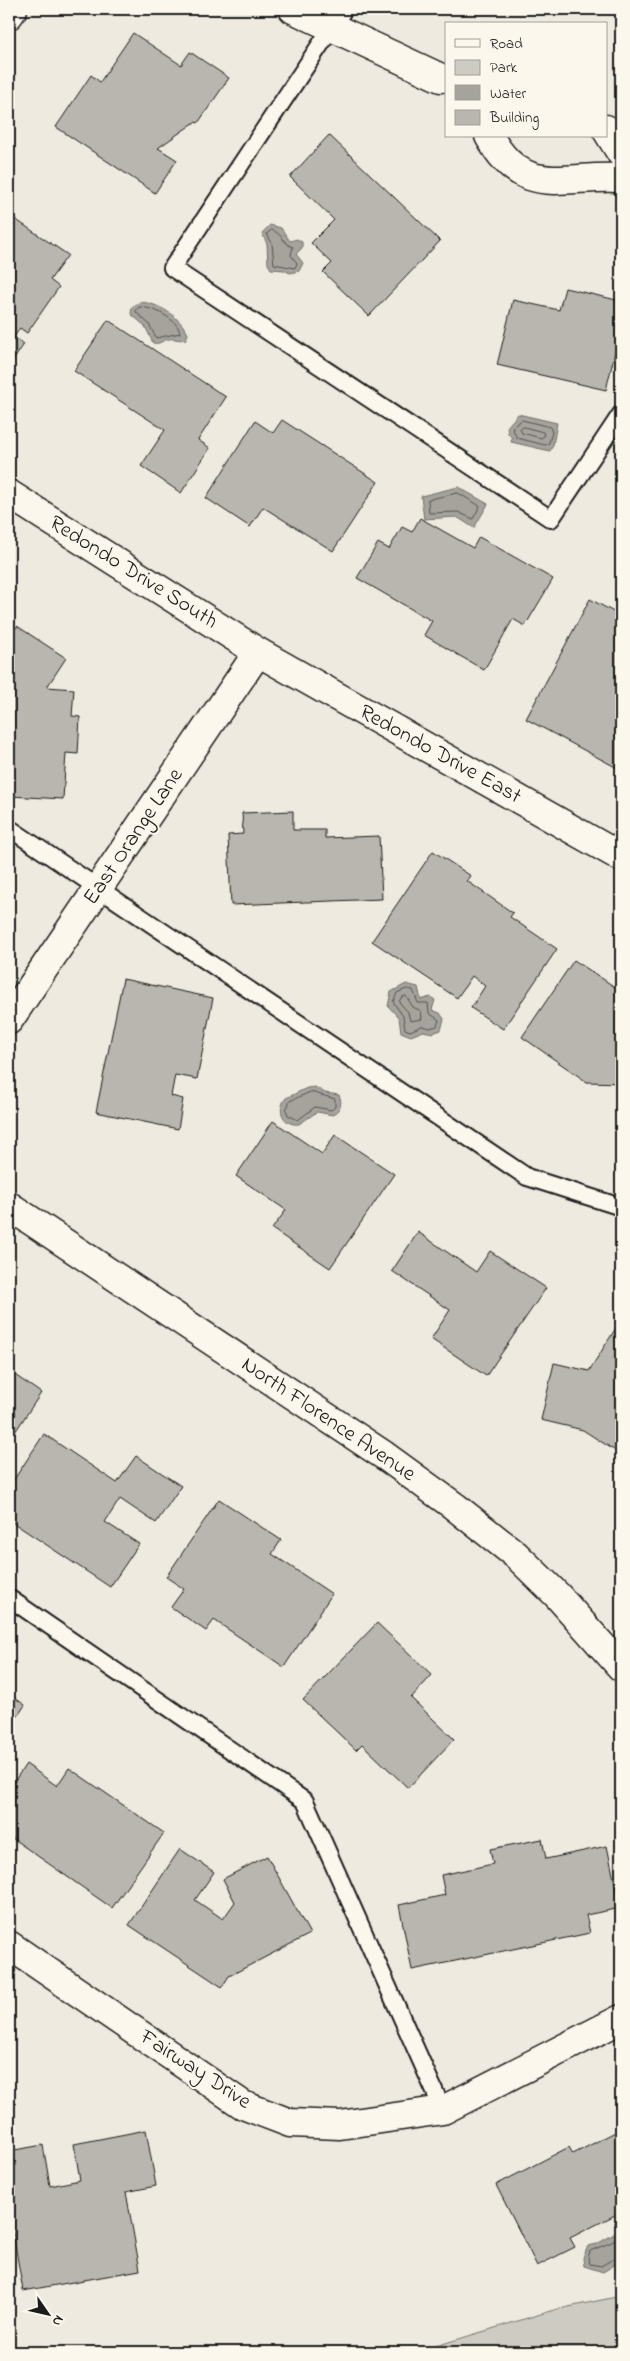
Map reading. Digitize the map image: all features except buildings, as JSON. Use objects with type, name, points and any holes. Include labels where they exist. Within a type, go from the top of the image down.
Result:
[{"type":"street","points":[[9,16],[13,9]]},
{"type":"street","points":[[293,9],[338,18],[445,80]]},
{"type":"street","points":[[608,132],[621,153]]},
{"type":"street","points":[[489,138],[504,160],[514,170],[530,176],[544,180],[621,178]]},
{"type":"street","name":"Redondo Drive South","points":[[9,494],[258,652]]},
{"type":"street","name":"Redondo Drive East","points":[[258,652],[621,857]]},
{"type":"street","name":"East Orange Lane","points":[[9,1020],[258,652]]},
{"type":"street","name":"North Florence Avenue","points":[[9,1206],[377,1451],[454,1506],[516,1555],[557,1594],[621,1667]]},
{"type":"street","name":"Fairway Drive","points":[[9,1945],[243,2105],[290,2123],[340,2124],[443,2110],[621,2019]]},
{"type":"lane","points":[[338,18],[172,268],[551,519],[621,414]]},
{"type":"lane","points":[[9,828],[528,1177],[621,1207]]},
{"type":"lane","points":[[9,1598],[305,1801],[443,2110]]},
{"type":"green space","points":[[621,2296],[621,2352],[416,2352],[554,2310]]},
{"type":"water","points":[[270,225],[281,228],[290,241],[297,239],[302,242],[302,248],[296,254],[303,263],[299,271],[290,273],[284,270],[271,269],[268,264],[267,244],[262,233]]},
{"type":"water","points":[[140,302],[154,305],[168,312],[180,322],[188,334],[186,339],[169,339],[153,343],[145,326],[131,314],[132,307]]},
{"type":"water","points":[[518,414],[557,423],[550,451],[511,442],[512,438],[508,433],[507,427]]},
{"type":"water","points":[[458,487],[488,504],[474,528],[457,517],[424,519],[421,496]]},
{"type":"water","points":[[406,984],[418,987],[421,1000],[430,997],[435,1000],[432,1010],[440,1013],[444,1019],[441,1030],[433,1033],[423,1031],[411,1036],[401,1032],[399,1018],[388,1006],[391,992]]},
{"type":"water","points":[[315,1087],[325,1093],[339,1095],[341,1104],[337,1111],[333,1115],[317,1112],[299,1124],[293,1124],[285,1120],[282,1107],[286,1098],[307,1088]]},
{"type":"water","points":[[621,2230],[621,2261],[603,2272],[584,2266],[583,2258],[588,2246],[597,2244]]}]
